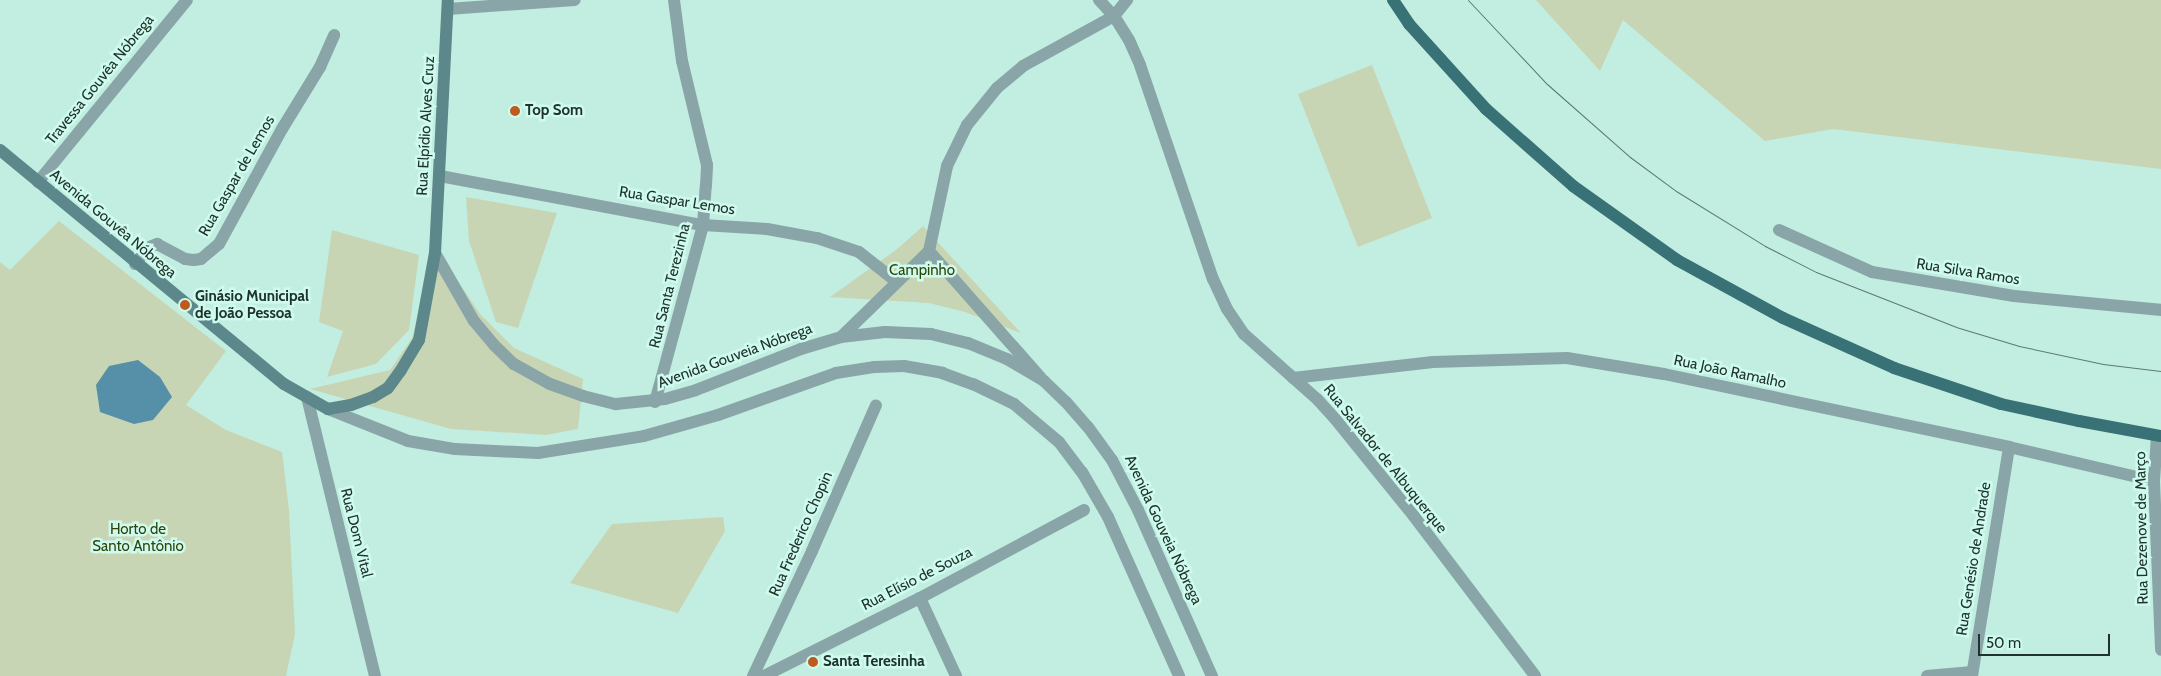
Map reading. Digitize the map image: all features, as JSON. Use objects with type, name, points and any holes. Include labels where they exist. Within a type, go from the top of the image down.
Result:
[{"type":"main road","points":[[1393,0],[1409,24],[1486,109],[1573,186],[1677,260],[1783,318],[1894,368],[2001,404],[2159,436]]},
{"type":"main road","name":"Rua Elpídio Alves Cruz","points":[[435,253],[448,5]]},
{"type":"main road","name":"Avenida Gouvêa Nóbrega","points":[[0,150],[265,370],[328,409]]},
{"type":"main road","points":[[328,409],[351,405],[373,397],[388,388],[401,370],[419,340],[435,253]]},
{"type":"street","name":"Travessa Gouvêa Nóbrega","points":[[38,182],[187,0]]},
{"type":"street","points":[[448,5],[576,0]]},
{"type":"street","name":"Rua Santa Terezinha","points":[[656,402],[703,225],[706,165],[682,61],[674,0]]},
{"type":"street","name":"Rua Salvador de Albuquerque","points":[[1098,0],[1114,16],[1129,40],[1140,65],[1212,279],[1227,309],[1244,334],[1318,400],[1342,427],[1413,515],[1535,676]]},
{"type":"street","points":[[842,337],[929,251],[947,166],[967,125],[997,88],[1023,66],[1114,16],[1126,0]]},
{"type":"street","name":"Rua Gaspar de Lemos","points":[[135,264],[150,247],[157,244],[185,258],[194,260],[201,259],[219,244],[282,129],[320,67],[334,35]]},
{"type":"street","name":"Rua Gaspar Lemos","points":[[440,176],[703,225],[767,229],[817,238],[858,252],[897,282]]},
{"type":"street","name":"Rua Silva Ramos","points":[[1779,230],[1872,272],[2014,296],[2161,310]]},
{"type":"street","points":[[929,251],[1044,382]]},
{"type":"street","name":"Avenida Gouveia Nóbrega","points":[[435,253],[474,321],[494,345],[514,364],[550,384],[583,396],[616,404],[656,402],[696,390],[801,349],[842,337],[885,332],[931,334],[968,343],[1007,359],[1044,382],[1088,427],[1124,480],[1212,676]]},
{"type":"street","name":"Rua João Ramalho","points":[[1294,378],[1433,362],[1567,358],[1664,374],[2009,447],[2154,481]]},
{"type":"street","points":[[328,409],[408,441],[455,449],[538,453],[644,436],[718,415],[836,373],[904,366],[942,372],[973,384],[1014,404],[1059,442],[1082,472],[1108,517],[1179,676]]},
{"type":"street","name":"Rua Dom Vital","points":[[307,397],[375,676]]},
{"type":"street","name":"Rua Frederico Chopin","points":[[753,676],[812,551],[876,405]]},
{"type":"street","name":"Rua Dezenove de Março","points":[[2159,436],[2154,481],[2161,650]]},
{"type":"street","name":"Rua Genésio de Andrade","points":[[1972,674],[2009,447]]},
{"type":"street","name":"Rua Elísio de Souza","points":[[764,676],[920,598],[1084,510]]},
{"type":"street","points":[[920,598],[956,676]]},
{"type":"street","points":[[1927,676],[1972,674]]},
{"type":"green space","points":[[1536,0],[2161,0],[2161,169],[1833,129],[1765,141],[1623,20],[1600,71]]},
{"type":"green space","points":[[1372,65],[1432,218],[1358,247],[1298,94]]},
{"type":"green space","points":[[466,197],[557,213],[518,328],[496,322],[469,241]]},
{"type":"green space","name":"Horto de Santo Antônio","points":[[59,221],[226,351],[186,405],[226,430],[282,452],[289,510],[295,634],[286,676],[0,676],[0,262],[10,270]]},
{"type":"green space","name":"Campinho","points":[[923,226],[1021,333],[965,312],[929,303],[830,297],[896,250]]},
{"type":"green space","points":[[332,230],[419,255],[409,330],[376,364],[327,377],[343,331],[319,322]]},
{"type":"green space","points":[[435,247],[480,314],[514,348],[583,379],[578,429],[546,435],[451,429],[310,389],[390,370],[412,338]]},
{"type":"green space","points":[[723,517],[725,531],[678,613],[570,583],[612,524]]},
{"type":"water","points":[[138,360],[160,377],[172,397],[153,420],[134,424],[100,412],[96,385],[109,366]]},
{"type":"tram line","points":[[1468,0],[1547,84],[1630,157],[1676,191],[1765,246],[1816,272],[1956,327],[2019,346],[2103,364],[2161,371]]},
{"type":"place","name":"Top Som","points":[[515,111]]},
{"type":"place","name":"Ginásio Municipal de João Pessoa","points":[[185,305]]},
{"type":"place","name":"Santa Teresinha","points":[[813,662]]}]
